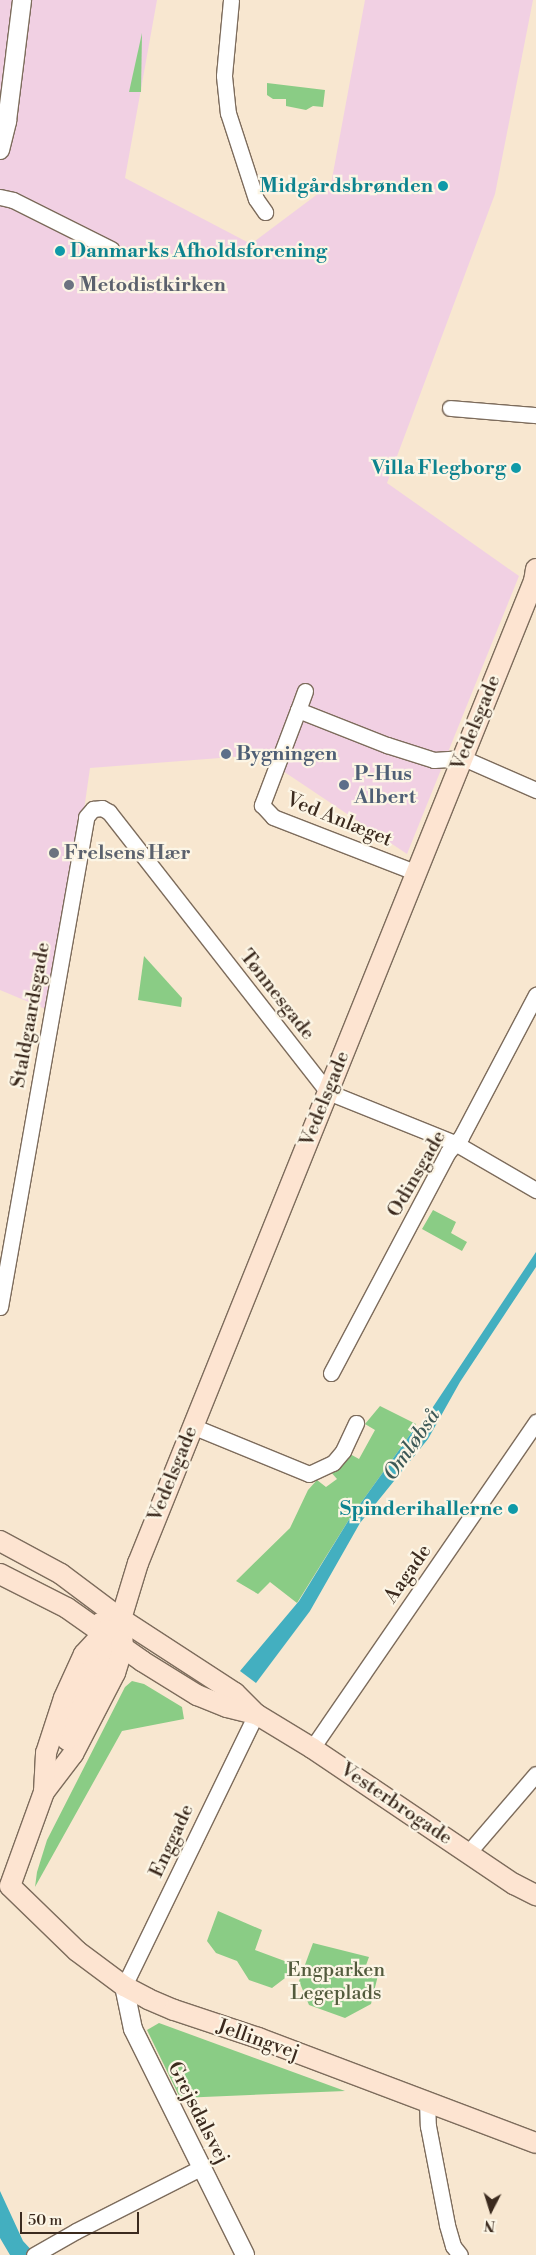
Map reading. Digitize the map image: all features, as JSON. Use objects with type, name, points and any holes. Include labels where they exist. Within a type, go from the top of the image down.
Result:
[{"type":"main road","name":"Vedelsgade","points":[[5,1882],[44,1792],[73,1754],[115,1673],[123,1647],[122,1619],[135,1570],[535,576]]},
{"type":"main road","name":"Vesterbrogade","points":[[0,1541],[61,1574],[87,1591],[122,1619],[234,1693],[256,1714],[312,1748],[514,1884],[536,1896]]},
{"type":"main road","name":"Vesterbrogade","points":[[0,1574],[60,1604],[197,1695],[227,1707],[256,1714]]},
{"type":"main road","points":[[44,1792],[97,1667],[102,1649],[102,1633],[96,1609],[87,1591]]},
{"type":"main road","points":[[102,1633],[122,1619]]},
{"type":"main road","name":"Jellingvej","points":[[5,1882],[78,1951],[124,1986],[174,2010],[258,2038],[536,2143]]},
{"type":"street","points":[[0,150],[8,121],[22,0]]},
{"type":"street","points":[[230,0],[224,76],[228,113],[256,199],[266,212]]},
{"type":"street","points":[[0,197],[13,200],[110,249]]},
{"type":"street","points":[[450,408],[536,415]]},
{"type":"street","name":"Ved Anlæget","points":[[305,691],[262,805],[273,816],[415,872]]},
{"type":"street","points":[[298,710],[387,745],[434,760],[463,758],[536,790]]},
{"type":"street","name":"Staldgaardsgade","points":[[0,1307],[86,817],[93,809],[102,808],[109,812]]},
{"type":"street","name":"Tønnesgade","points":[[109,812],[328,1092]]},
{"type":"street","name":"Odinsgade","points":[[331,1373],[448,1152],[461,1136],[536,995]]},
{"type":"street","points":[[328,1092],[456,1143],[536,1190]]},
{"type":"street","name":"Aagade","points":[[312,1748],[536,1422]]},
{"type":"street","points":[[192,1426],[308,1474],[333,1463],[343,1452],[356,1423]]},
{"type":"street","name":"Enggade","points":[[124,1986],[256,1714]]},
{"type":"street","points":[[468,1853],[536,1774]]},
{"type":"street","name":"Grejsdalsvej","points":[[124,1986],[133,2028],[245,2255]]},
{"type":"street","points":[[427,2101],[428,2126],[447,2225],[454,2246],[460,2255]]},
{"type":"street","points":[[35,2254],[202,2167]]},
{"type":"shaded area","points":[[0,0],[157,0],[125,178],[251,244],[331,184],[365,0],[533,0],[495,194],[387,483],[519,576],[407,854],[259,755],[90,768],[55,1013],[0,990]]},
{"type":"green space","points":[[142,33],[141,92],[129,92]]},
{"type":"green space","points":[[267,83],[325,90],[323,107],[313,106],[306,110],[286,106],[286,99],[273,99],[267,95]]},
{"type":"green space","points":[[144,956],[182,998],[181,1007],[138,1000]]},
{"type":"green space","points":[[433,1210],[456,1222],[451,1233],[467,1242],[462,1251],[422,1229]]},
{"type":"green space","points":[[380,1406],[416,1424],[350,1518],[297,1603],[270,1582],[258,1594],[236,1581],[290,1528],[308,1490],[317,1480],[326,1487],[337,1479],[330,1471],[350,1454],[359,1459],[375,1430],[365,1424]]},
{"type":"green space","points":[[132,1681],[144,1684],[182,1707],[184,1719],[122,1731],[35,1887],[37,1872],[47,1840],[125,1687]]},
{"type":"green space","points":[[218,1911],[262,1930],[255,1950],[290,1963],[289,1975],[272,1988],[249,1980],[237,1961],[216,1953],[207,1941]]},
{"type":"green space","name":"Engparken Legeplads","points":[[313,1943],[369,1957],[365,1968],[379,1971],[371,2004],[345,2018],[309,2005],[299,1981]]},
{"type":"green space","points":[[159,2023],[345,2091],[180,2098],[147,2030]]},
{"type":"water","name":"Omløbså","points":[[536,1252],[536,1267],[460,1382],[428,1439],[360,1523],[310,1611],[256,1683],[240,1671],[299,1601],[350,1518],[412,1432],[419,1428]]},
{"type":"water","points":[[0,2191],[23,2241],[36,2255],[10,2255],[0,2238]]},
{"type":"place","name":"Midgårdsbrønden","points":[[443,186]]},
{"type":"place","name":"Danmarks Afholdsforening","points":[[60,251]]},
{"type":"place","name":"Metodistkirken","points":[[69,285]]},
{"type":"place","name":"Villa Flegborg","points":[[516,468]]},
{"type":"place","name":"Bygningen","points":[[226,754]]},
{"type":"place","name":"P-Hus Albert","points":[[344,785]]},
{"type":"place","name":"Frelsens Hær","points":[[54,853]]},
{"type":"place","name":"Spinderihallerne","points":[[513,1509]]}]
